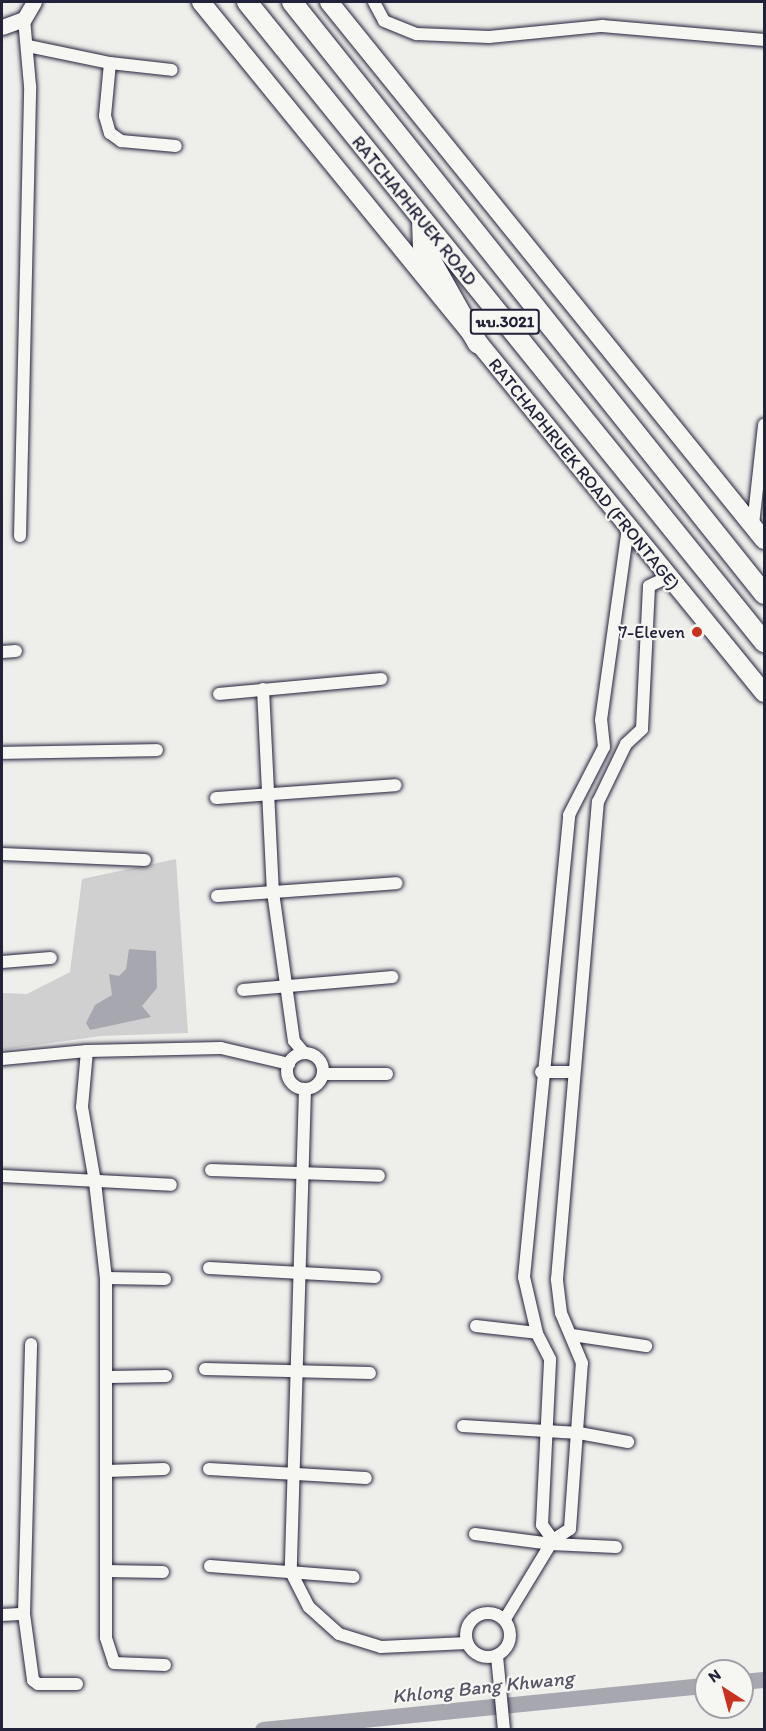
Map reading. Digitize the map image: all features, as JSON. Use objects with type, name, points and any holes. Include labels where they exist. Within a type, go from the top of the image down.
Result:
[{"type":"main road","name":"RATCHAPHRUEK ROAD (FRONTAGE)","points":[[201,2],[628,529],[765,693]]},
{"type":"main road","name":"RATCHAPHRUEK ROAD","points":[[247,2],[765,642]]},
{"type":"main road","name":"RATCHAPHRUEK ROAD","points":[[292,2],[765,594]]},
{"type":"main road","points":[[329,2],[765,540]]},
{"type":"main road","points":[[422,220],[423,246],[478,344]]},
{"type":"street","points":[[20,536],[28,46],[24,19],[34,2]]},
{"type":"street","points":[[374,2],[384,21],[417,34],[489,37],[602,26],[765,40]]},
{"type":"street","points":[[2,27],[24,19]]},
{"type":"street","points":[[28,46],[111,63],[171,70]]},
{"type":"street","points":[[111,63],[105,116],[110,133],[121,141],[176,146]]},
{"type":"street","points":[[753,525],[765,425]]},
{"type":"street","points":[[552,1542],[542,1525],[550,1359],[537,1333],[524,1277],[541,1072],[569,815],[604,747],[601,720],[628,529]]},
{"type":"street","points":[[504,1726],[497,1656],[510,1640],[505,1619],[552,1542],[570,1529],[579,1432],[582,1363],[561,1313],[557,1279],[598,802],[626,744],[642,729],[649,586],[668,577]]},
{"type":"street","points":[[2,652],[16,651]]},
{"type":"street","points":[[219,694],[381,679]]},
{"type":"street","points":[[262,689],[270,794],[273,892],[294,1041],[304,1053],[319,1059],[323,1074],[319,1083],[305,1089]]},
{"type":"street","points":[[2,753],[157,750]]},
{"type":"street","points":[[216,798],[396,785]]},
{"type":"street","points":[[2,854],[145,860]]},
{"type":"street","points":[[218,896],[397,883]]},
{"type":"street","points":[[2,962],[51,958]]},
{"type":"street","points":[[243,990],[393,977]]},
{"type":"street","points":[[2,1059],[87,1051],[221,1048],[289,1064],[304,1053]]},
{"type":"street","points":[[87,1051],[82,1107],[95,1182],[106,1278],[109,1377],[106,1571],[108,1654],[114,1663],[124,1666],[165,1665]]},
{"type":"street","points":[[289,1064],[290,1080],[305,1089]]},
{"type":"street","points":[[541,1072],[573,1072]]},
{"type":"street","points":[[323,1074],[387,1074]]},
{"type":"street","points":[[305,1089],[296,1471],[291,1572],[309,1607],[339,1634],[381,1647],[467,1643],[482,1657],[497,1656]]},
{"type":"street","points":[[211,1170],[379,1176]]},
{"type":"street","points":[[2,1176],[171,1185]]},
{"type":"street","points":[[208,1268],[301,1271],[375,1277]]},
{"type":"street","points":[[106,1278],[165,1279]]},
{"type":"street","points":[[476,1326],[537,1333]]},
{"type":"street","points":[[572,1335],[646,1346]]},
{"type":"street","points":[[31,1344],[24,1614],[33,1680],[38,1684],[77,1684]]},
{"type":"street","points":[[205,1369],[370,1372]]},
{"type":"street","points":[[109,1377],[166,1376]]},
{"type":"street","points":[[463,1426],[579,1432],[628,1442]]},
{"type":"street","points":[[107,1471],[164,1469]]},
{"type":"street","points":[[208,1469],[296,1471],[366,1478]]},
{"type":"street","points":[[476,1534],[616,1547]]},
{"type":"street","points":[[210,1566],[354,1577]]},
{"type":"street","points":[[106,1571],[163,1572]]},
{"type":"street","points":[[467,1643],[467,1628],[476,1616],[491,1612],[505,1619]]},
{"type":"street","points":[[2,1615],[24,1614]]},
{"type":"shaded area","points":[[176,859],[188,1033],[101,1036],[2,1050],[2,993],[27,994],[70,972],[82,879]]},
{"type":"shaded area","points":[[129,949],[156,951],[157,988],[142,1006],[151,1017],[90,1030],[86,1023],[95,1005],[112,995],[109,974],[119,976],[126,969]]},
{"type":"waterway","name":"Khlong Bang Khwang","points":[[754,1681],[764,1680]]},
{"type":"waterway","name":"Khlong Bang Khwang","points":[[263,1730],[694,1687]]},
{"type":"place","name":"7-Eleven","points":[[697,632]]}]
